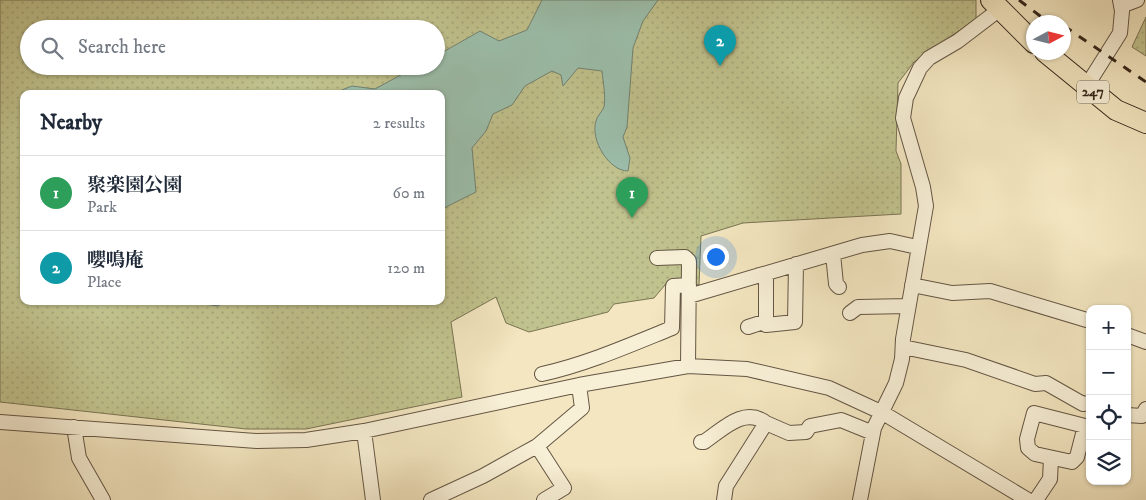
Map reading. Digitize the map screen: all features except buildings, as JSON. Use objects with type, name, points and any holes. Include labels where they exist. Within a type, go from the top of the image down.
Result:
[{"type":"highway","points":[[996,5],[1026,34]]},
{"type":"highway","name":"247","points":[[1054,60],[1116,110],[1146,123]]},
{"type":"street","points":[[1086,87],[1120,32],[1121,3],[1136,0]]},
{"type":"street","points":[[860,500],[873,433],[896,383],[917,247],[924,218],[925,195],[903,118],[906,98],[920,68],[929,58],[958,41],[996,5]]},
{"type":"street","points":[[542,374],[560,370],[614,351],[672,328],[673,286],[689,291],[759,275],[862,245],[890,241],[917,247]]},
{"type":"street","points":[[833,254],[836,284],[839,287]]},
{"type":"street","points":[[657,258],[685,257],[689,261],[688,366]]},
{"type":"street","points":[[759,275],[766,279],[766,325],[795,322],[796,264]]},
{"type":"street","points":[[912,286],[952,293],[990,292],[1086,320]]},
{"type":"street","points":[[850,313],[858,307],[908,306]]},
{"type":"street","points":[[748,327],[767,321]]},
{"type":"street","points":[[1131,336],[1146,342]]},
{"type":"street","points":[[903,347],[966,360],[1035,384],[1046,383],[1083,404],[1086,404]]},
{"type":"street","points":[[0,422],[279,441],[364,431],[579,385],[688,366],[747,369],[829,388],[883,413],[1028,500]]},
{"type":"street","points":[[431,500],[463,486],[537,446],[582,408],[579,385]]},
{"type":"street","points":[[1131,415],[1142,416],[1146,409]]},
{"type":"street","points":[[1034,414],[1085,426],[1078,457],[1072,462],[1051,458],[1035,454],[1028,448],[1027,439],[1034,414]]},
{"type":"street","points":[[700,442],[704,442],[740,417],[754,416],[789,432],[806,432],[810,426],[841,420],[873,433]]},
{"type":"street","points":[[724,500],[726,486],[766,423]]},
{"type":"street","points":[[74,427],[79,458],[103,500]]},
{"type":"street","points":[[364,431],[373,500]]},
{"type":"street","points":[[537,446],[564,488],[544,500]]},
{"type":"street","points":[[1036,500],[1050,479],[1048,466],[1051,458]]},
{"type":"shaded area","points":[[0,0],[976,0],[976,19],[914,62],[898,83],[896,151],[901,164],[901,214],[743,223],[701,236],[699,285],[670,279],[654,298],[614,304],[608,312],[529,332],[506,323],[496,297],[451,322],[462,397],[306,429],[246,429],[0,402]]},
{"type":"shaded area","points":[[542,0],[658,0],[643,21],[633,48],[627,127],[623,137],[630,158],[628,171],[614,166],[598,145],[595,129],[596,121],[605,103],[602,71],[578,68],[563,86],[561,75],[552,71],[525,86],[512,105],[493,114],[486,131],[472,148],[476,192],[445,208],[445,90],[342,90],[352,86],[375,89],[401,75],[445,75],[445,51],[480,31],[499,41],[527,30]]},
{"type":"shaded area","points":[[1146,17],[1146,56],[1132,47]]},
{"type":"railway","points":[[1019,0],[1039,15]]},
{"type":"railway","points":[[1071,31],[1146,82]]},
{"type":"place","name":"嚶鳴庵","points":[[720,66]]},
{"type":"place","name":"聚楽園公園","points":[[632,218]]}]
